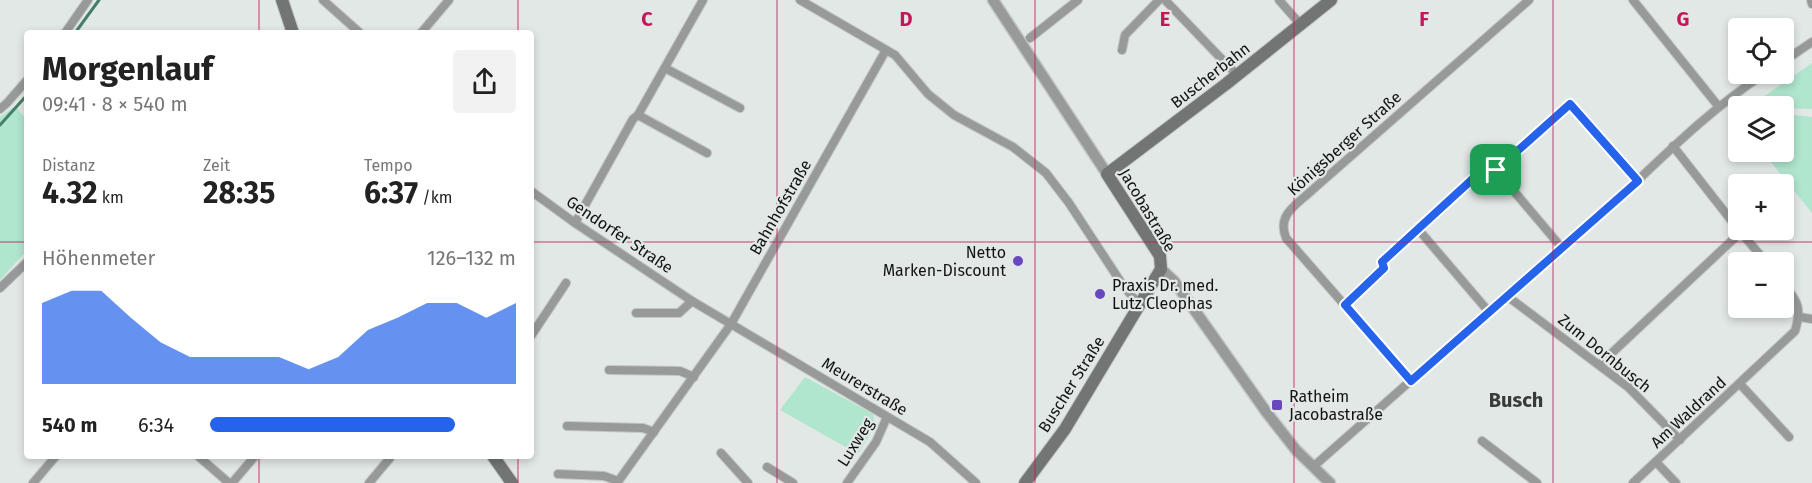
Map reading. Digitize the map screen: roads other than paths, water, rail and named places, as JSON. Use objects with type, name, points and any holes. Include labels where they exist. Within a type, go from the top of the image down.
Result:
[{"type":"main road","points":[[282,0],[292,30]]},
{"type":"main road","name":"Buscherbahn","points":[[1107,174],[1238,75],[1331,0]]},
{"type":"main road","name":"Jacobastraße","points":[[1107,174],[1160,256],[1161,269]]},
{"type":"main road","name":"Buscher Straße","points":[[1025,483],[1065,429],[1161,269]]},
{"type":"main road","points":[[495,459],[512,483]]},
{"type":"street","points":[[67,30],[88,0]]},
{"type":"street","points":[[323,0],[357,30]]},
{"type":"street","points":[[424,30],[449,0]]},
{"type":"street","points":[[575,223],[614,151],[633,119],[638,115],[703,0]]},
{"type":"street","points":[[800,0],[894,55],[928,94],[954,115],[1013,147],[1046,173],[1069,203],[1124,287],[1139,304]]},
{"type":"street","name":"Jacobastraße","points":[[993,0],[1107,174]]},
{"type":"street","points":[[1030,38],[1078,0]]},
{"type":"street","points":[[1122,50],[1125,35],[1159,0]]},
{"type":"street","points":[[1165,0],[1238,75]]},
{"type":"street","points":[[1279,0],[1300,25]]},
{"type":"street","name":"Königsberger Straße","points":[[1411,381],[1286,238],[1283,223],[1286,215],[1529,0]]},
{"type":"street","points":[[1634,0],[1719,107]]},
{"type":"street","points":[[1794,54],[1812,42]]},
{"type":"street","name":"Bahnhofstraße","points":[[558,474],[604,477],[617,482],[730,324],[886,50]]},
{"type":"street","points":[[665,68],[740,108]]},
{"type":"street","points":[[0,109],[24,84]]},
{"type":"street","points":[[1314,466],[1638,181],[1673,147],[1748,84]]},
{"type":"street","points":[[1496,170],[1570,104],[1638,181]]},
{"type":"street","points":[[638,115],[708,153]]},
{"type":"street","points":[[1673,147],[1728,216]]},
{"type":"street","points":[[1345,305],[1384,268],[1382,262],[1490,163],[1562,248]]},
{"type":"street","name":"Gendorfer Straße","points":[[534,193],[575,223],[730,324]]},
{"type":"street","points":[[1418,229],[1489,312]]},
{"type":"street","points":[[1600,364],[1729,240]]},
{"type":"street","points":[[1747,240],[1758,252]]},
{"type":"street","points":[[0,288],[24,265]]},
{"type":"street","name":"Jacobastraße","points":[[1161,269],[1174,280],[1296,450],[1330,483]]},
{"type":"street","points":[[534,331],[566,283]]},
{"type":"street","name":"Zum Dornbusch","points":[[1507,296],[1629,387],[1680,440]]},
{"type":"street","points":[[1794,297],[1800,317],[1812,318]]},
{"type":"street","points":[[636,313],[679,313],[692,301]]},
{"type":"street","name":"Am Waldrand","points":[[1633,483],[1796,331],[1800,317]]},
{"type":"street","name":"Meurerstraße","points":[[730,324],[930,442],[976,483]]},
{"type":"street","points":[[609,370],[680,370],[694,377]]},
{"type":"street","name":"Am Waldrand","points":[[1740,384],[1789,437]]},
{"type":"street","name":"Luxweg","points":[[847,483],[876,442],[887,417]]},
{"type":"street","points":[[567,426],[643,428],[654,432]]},
{"type":"street","points":[[1482,441],[1537,483]]},
{"type":"street","points":[[721,453],[748,483]]},
{"type":"street","points":[[33,483],[53,459]]},
{"type":"street","points":[[202,459],[230,483],[252,459]]},
{"type":"street","points":[[369,483],[389,459]]},
{"type":"street","name":"Am Waldrand","points":[[1656,462],[1676,483]]},
{"type":"street","points":[[767,467],[793,483]]},
{"type":"waterway","points":[[77,30],[99,0]]},
{"type":"waterway","points":[[0,125],[24,98]]},
{"type":"place","name":"Netto Marken-Discount","points":[[1018,261]]},
{"type":"place","name":"Praxis Dr. med. Lutz Cleophas","points":[[1100,294]]},
{"type":"place","name":"Ratheim Jacobastraße","points":[[1277,405]]},
{"type":"district","name":"Busch","points":[[1516,400]]}]
